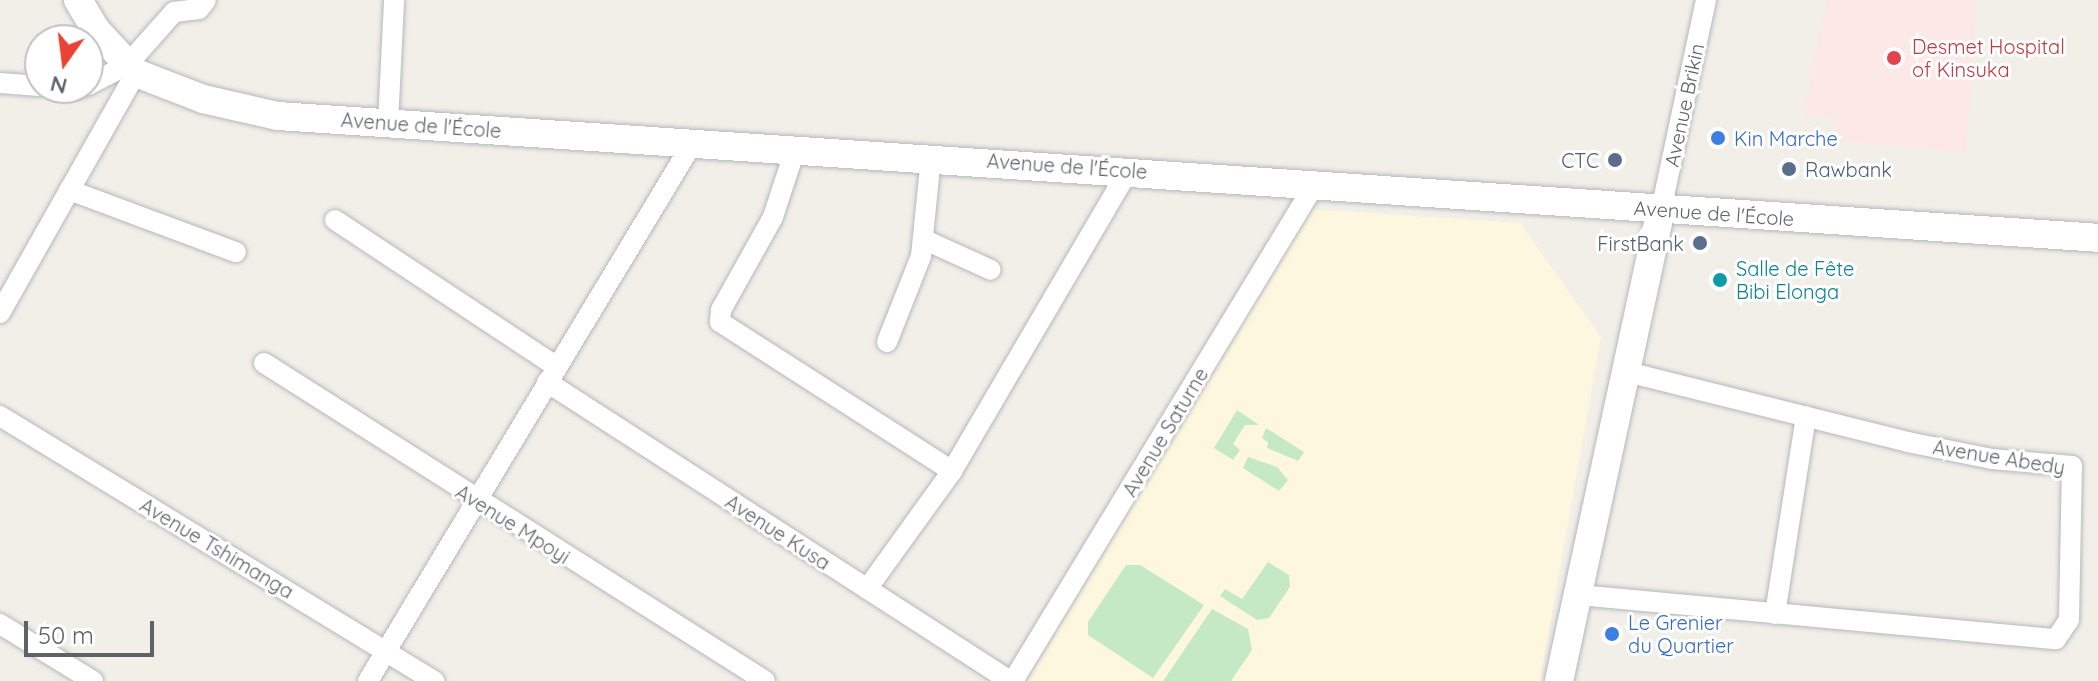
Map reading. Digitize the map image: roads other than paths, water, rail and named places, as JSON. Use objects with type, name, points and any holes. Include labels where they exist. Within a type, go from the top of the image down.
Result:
[{"type":"main road","points":[[78,0],[132,69]]},
{"type":"main road","name":"Avenue de l'École","points":[[132,69],[203,99],[278,116],[1316,182],[1661,210],[2098,238]]},
{"type":"main road","points":[[1559,681],[1661,210]]},
{"type":"street","points":[[0,313],[132,69],[174,12],[199,9],[206,0]]},
{"type":"street","points":[[388,124],[394,0]]},
{"type":"street","name":"Avenue Brikin","points":[[1661,210],[1706,0]]},
{"type":"street","points":[[104,79],[132,69]]},
{"type":"street","points":[[0,83],[24,85]]},
{"type":"street","points":[[368,681],[692,144]]},
{"type":"street","points":[[795,150],[773,217],[721,310],[720,322],[952,471]]},
{"type":"street","points":[[887,342],[925,240],[931,158]]},
{"type":"street","points":[[867,589],[952,471],[1128,171]]},
{"type":"street","name":"Avenue Saturne","points":[[1012,681],[1316,182]]},
{"type":"street","points":[[69,190],[236,252]]},
{"type":"street","name":"Avenue Kusa","points":[[335,220],[552,374],[867,589],[1012,681]]},
{"type":"street","points":[[925,240],[991,270]]},
{"type":"street","name":"Avenue Mpoyi","points":[[264,363],[475,500],[765,681]]},
{"type":"street","name":"Avenue Abedy","points":[[1579,595],[2056,639],[2069,620],[2072,466],[1992,459],[1627,372]]},
{"type":"street","name":"Avenue Tshimanga","points":[[0,416],[434,681]]},
{"type":"street","points":[[1775,614],[1806,416]]},
{"type":"street","points":[[0,624],[93,681]]},
{"type":"place","name":"Desmet Hospital of Kinsuka","points":[[1894,58]]},
{"type":"place","name":"Kin Marche","points":[[1718,138]]},
{"type":"place","name":"CTC","points":[[1615,160]]},
{"type":"place","name":"Rawbank","points":[[1789,169]]},
{"type":"place","name":"FirstBank","points":[[1700,243]]},
{"type":"place","name":"Salle de Fête Bibi Elonga","points":[[1720,280]]},
{"type":"place","name":"Le Grenier du Quartier","points":[[1612,634]]}]
